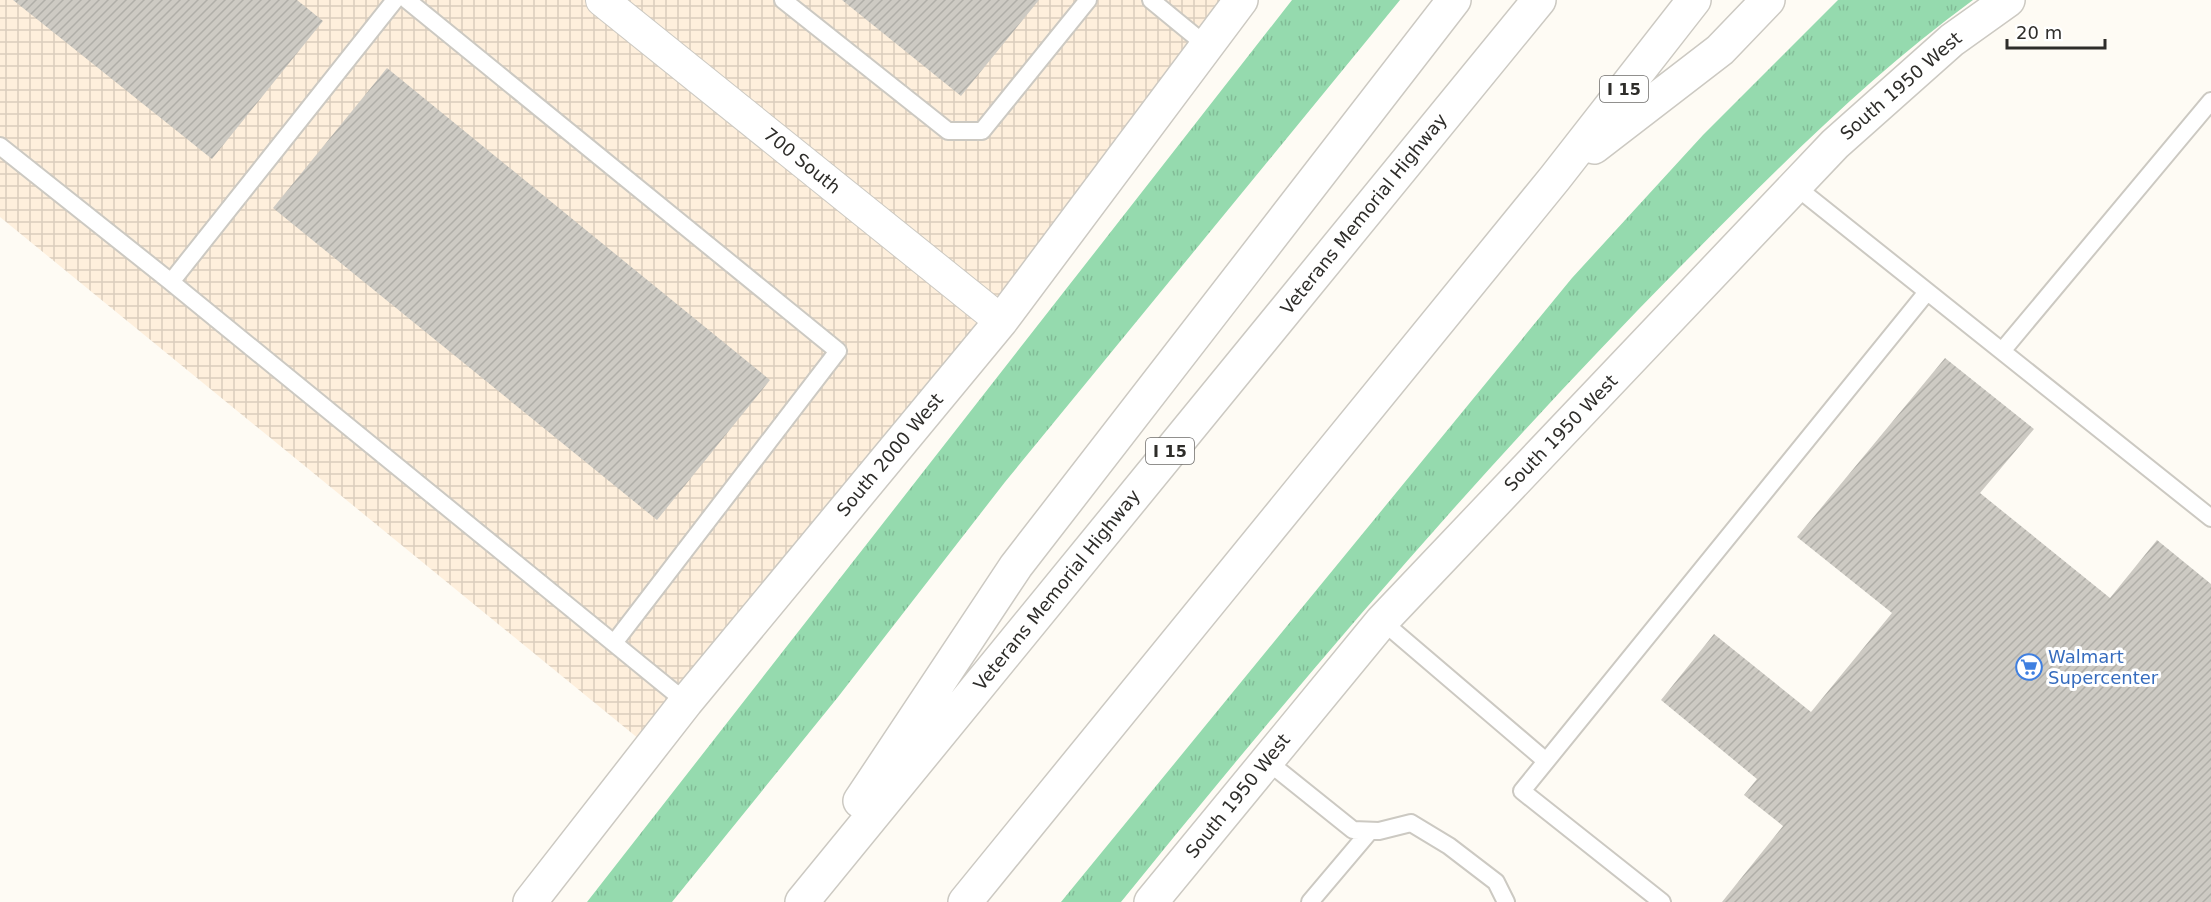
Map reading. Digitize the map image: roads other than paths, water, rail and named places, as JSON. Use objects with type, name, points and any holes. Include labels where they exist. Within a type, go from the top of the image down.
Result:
[{"type":"main road","name":"South 2000 West","points":[[530,902],[686,702],[1001,321],[1241,0]]},
{"type":"main road","points":[[793,902],[1016,566],[1454,0]]},
{"type":"main road","name":"Veterans Memorial Highway","points":[[802,902],[1539,0]]},
{"type":"main road","name":"I 15","points":[[965,902],[1555,178],[1694,0]]},
{"type":"main road","points":[[1555,178],[1720,50],[1768,0]]},
{"type":"main road","name":"South 1950 West","points":[[1151,902],[1382,621],[1795,186],[1835,144],[1944,47],[2008,0]]},
{"type":"street","name":"700 South","points":[[602,0],[1001,321]]},
{"type":"lane","points":[[171,282],[395,0]]},
{"type":"lane","points":[[407,0],[838,351],[614,643]]},
{"type":"lane","points":[[783,0],[948,131],[982,131],[1088,0]]},
{"type":"lane","points":[[1151,0],[1207,46]]},
{"type":"lane","points":[[2002,351],[2211,101]]},
{"type":"lane","points":[[0,146],[171,282],[686,702]]},
{"type":"lane","points":[[1795,186],[2211,518]]},
{"type":"lane","points":[[1662,902],[1522,791],[1927,292]]},
{"type":"lane","points":[[1382,621],[1546,761]]},
{"type":"lane","points":[[1267,761],[1353,830],[1370,831],[1411,823],[1449,846],[1496,882],[1506,902]]},
{"type":"lane","points":[[1310,902],[1370,831]]},
{"type":"place","name":"Walmart Supercenter","points":[[2029,667]]}]
